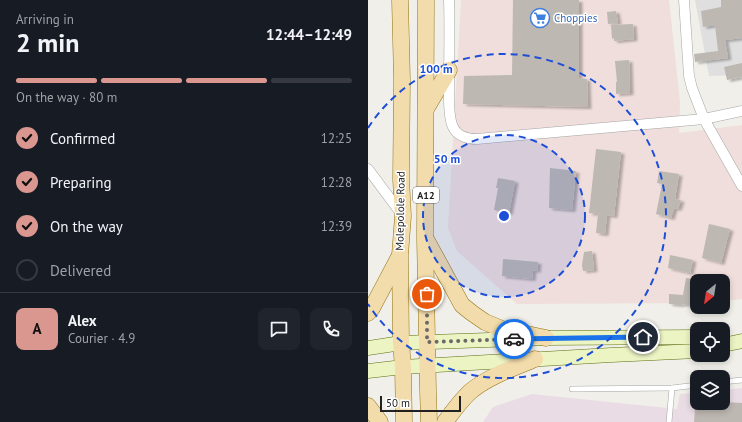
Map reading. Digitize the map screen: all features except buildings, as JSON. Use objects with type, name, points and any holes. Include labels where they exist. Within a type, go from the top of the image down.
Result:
[{"type":"main road","name":"Molepolole Road","points":[[400,0],[402,80],[402,216],[400,255],[404,422]]},
{"type":"main road","name":"A12","points":[[426,0],[425,238],[429,422]]},
{"type":"main road","points":[[426,109],[449,70]]},
{"type":"main road","points":[[425,238],[462,304],[472,313],[485,322],[502,329],[546,338]]},
{"type":"main road","points":[[368,313],[400,255]]},
{"type":"main road","points":[[368,348],[401,343],[427,342],[546,338],[690,337]]},
{"type":"main road","points":[[730,340],[742,341]]},
{"type":"main road","points":[[730,344],[742,341]]},
{"type":"main road","points":[[368,371],[427,365],[690,351]]},
{"type":"main road","points":[[445,422],[461,401],[472,390],[487,380],[535,359]]},
{"type":"main road","points":[[368,406],[380,422]]},
{"type":"street","points":[[449,0],[450,120],[457,133],[468,138],[477,139],[704,119],[742,111]]},
{"type":"street","points":[[684,0],[689,76],[692,88],[704,119],[742,186]]},
{"type":"street","points":[[368,168],[402,216]]},
{"type":"lane","points":[[730,381],[742,380]]},
{"type":"lane","points":[[572,389],[672,388],[690,386]]},
{"type":"lane","points":[[669,422],[672,388]]},
{"type":"shaded area","points":[[461,0],[669,0],[680,102],[679,133],[742,125],[742,299],[730,300],[730,274],[690,274],[690,303],[517,304],[457,251],[448,228]]},
{"type":"shaded area","points":[[695,0],[742,0],[742,75],[709,76]]},
{"type":"shaded area","points":[[742,388],[742,422],[483,422],[493,407],[532,394],[677,409],[680,394],[690,393],[690,410],[730,410],[730,389]]},
{"type":"way so far","points":[[427,294],[427,342],[514,339]]},
{"type":"place","name":"Choppies","points":[[540,18]]},
{"type":"route","points":[[514,339],[643,337]]}]
